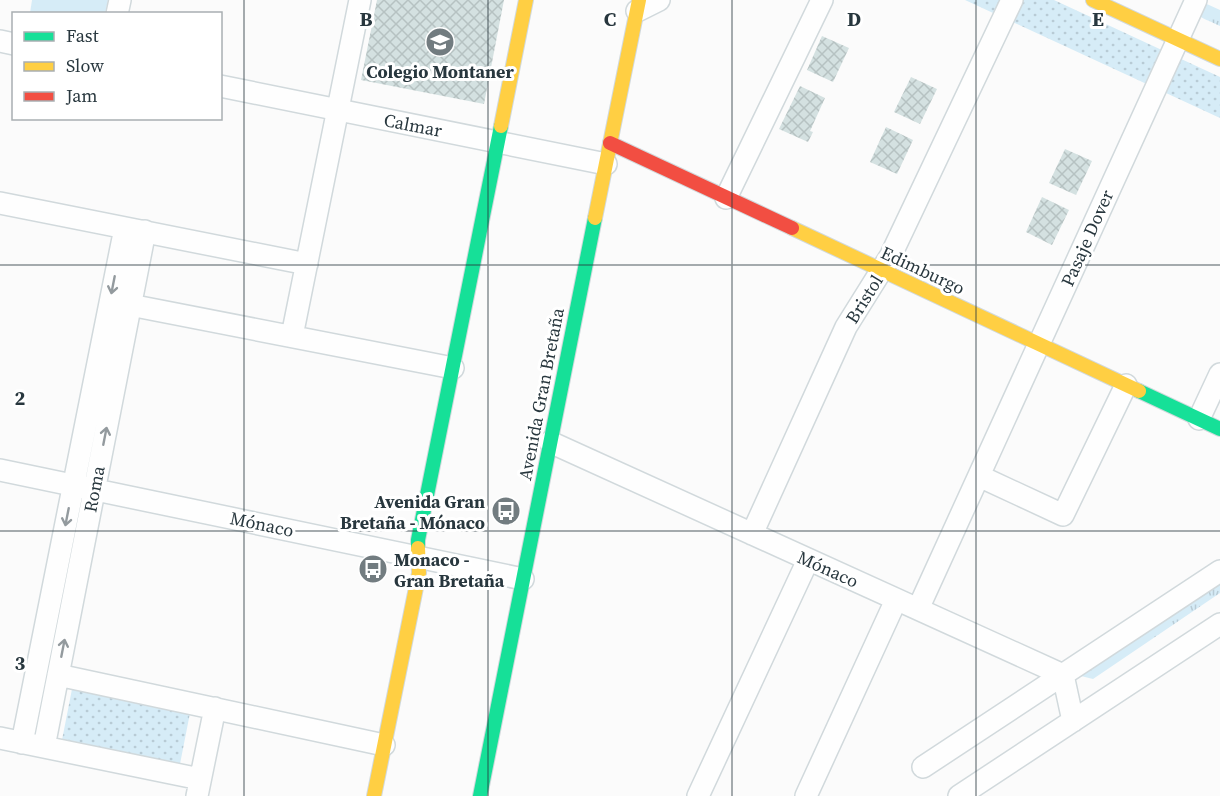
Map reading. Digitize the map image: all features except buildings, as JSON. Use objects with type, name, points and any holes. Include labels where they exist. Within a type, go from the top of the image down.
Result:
[{"type":"street","points":[[292,336],[360,0]]},
{"type":"street","points":[[374,796],[419,573],[418,540],[526,0]]},
{"type":"street","points":[[638,6],[659,0]]},
{"type":"street","points":[[726,198],[822,0]]},
{"type":"street","name":"Bristol","points":[[752,534],[846,327],[882,271],[1012,0]]},
{"type":"street","points":[[1093,0],[1220,59]]},
{"type":"street","name":"Pasaje Dover","points":[[918,609],[1196,0]]},
{"type":"street","name":"Avenida Gran Bretaña","points":[[480,796],[638,6]]},
{"type":"street","name":"Calmar","points":[[222,86],[498,142],[608,154]]},
{"type":"street","name":"Edimburgo","points":[[608,154],[726,198],[1220,429]]},
{"type":"street","points":[[0,203],[307,264]]},
{"type":"street","name":"Roma","points":[[44,747],[130,305],[135,230]]},
{"type":"street","name":"Roma","points":[[22,743],[73,484],[135,230]]},
{"type":"street","points":[[130,305],[453,368]]},
{"type":"street","points":[[1199,419],[1220,374]]},
{"type":"street","points":[[979,476],[1063,515],[1126,385]]},
{"type":"street","name":"Mónaco","points":[[550,442],[1063,675]]},
{"type":"street","name":"Mónaco","points":[[0,470],[523,579]]},
{"type":"street","points":[[698,796],[808,560]]},
{"type":"street","points":[[923,767],[1220,571]]},
{"type":"street","points":[[806,796],[896,600]]},
{"type":"street","points":[[959,796],[1220,624]]},
{"type":"street","points":[[1063,675],[1073,721]]},
{"type":"street","points":[[33,685],[57,682],[215,708],[384,745]]},
{"type":"street","points":[[0,738],[44,747],[198,788],[215,708]]},
{"type":"green space","points":[[32,0],[108,0],[105,12],[30,12]]},
{"type":"green space","points":[[965,0],[1054,0],[1220,77],[1220,118]]},
{"type":"green space","points":[[1184,0],[1198,0],[1220,10],[1220,26],[1194,13]]},
{"type":"green space","points":[[1220,574],[1220,593],[1093,679],[1073,674]]},
{"type":"green space","points":[[72,689],[190,713],[180,764],[62,740]]},
{"type":"traffic: fast","points":[[418,548],[501,126]]},
{"type":"traffic: fast","points":[[480,796],[595,218]]},
{"type":"traffic: fast","points":[[1139,391],[1220,429]]},
{"type":"traffic: slow","points":[[501,126],[526,0]]},
{"type":"traffic: slow","points":[[595,218],[639,0]]},
{"type":"traffic: slow","points":[[1093,0],[1220,59]]},
{"type":"traffic: slow","points":[[792,228],[1139,391]]},
{"type":"traffic: slow","points":[[374,796],[419,573],[418,548]]},
{"type":"traffic: jam","points":[[610,143],[792,228]]},
{"type":"place","name":"Colegio Montaner","points":[[440,42]]},
{"type":"place","name":"Avenida Gran Bretaña - Mónaco","points":[[506,511]]},
{"type":"place","name":"Monaco - Gran Bretaña","points":[[373,569]]}]
